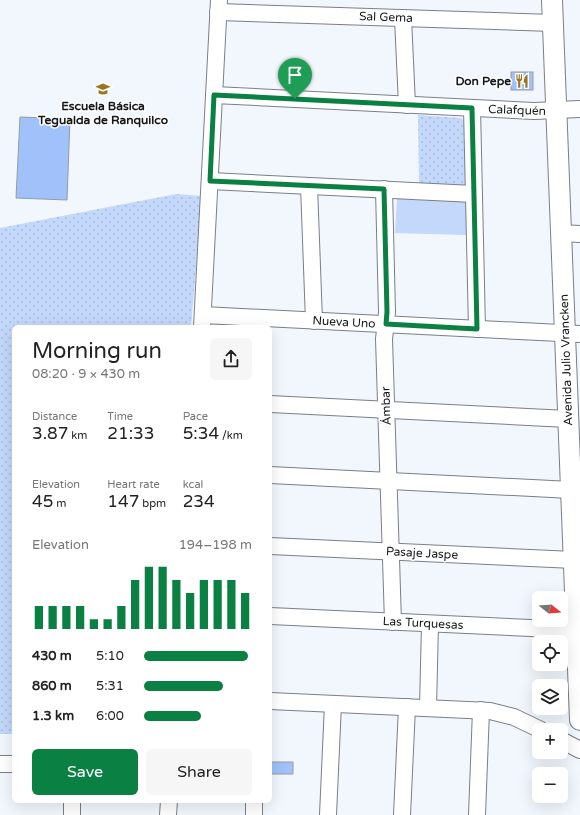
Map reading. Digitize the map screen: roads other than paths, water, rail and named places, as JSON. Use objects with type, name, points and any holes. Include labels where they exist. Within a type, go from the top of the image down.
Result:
[{"type":"street","name":"Avenida Julio Vrancken","points":[[552,0],[556,110],[571,234],[571,490],[576,515],[574,560],[578,591],[576,630],[579,667],[580,720]]},
{"type":"street","name":"Sal Gema","points":[[219,6],[403,18],[553,23]]},
{"type":"street","points":[[203,321],[219,6]]},
{"type":"street","points":[[403,18],[407,105]]},
{"type":"street","name":"Calafquén","points":[[214,95],[540,112],[580,109]]},
{"type":"street","points":[[472,108],[477,329]]},
{"type":"street","points":[[210,181],[474,194]]},
{"type":"street","points":[[309,186],[314,321]]},
{"type":"street","name":"Ámbar","points":[[384,189],[387,312],[384,339],[393,622]]},
{"type":"street","name":"Nueva Uno","points":[[203,321],[314,321],[572,334]]},
{"type":"street","points":[[272,404],[386,410],[572,431]]},
{"type":"street","points":[[272,475],[571,490]]},
{"type":"street","name":"Pasaje Jaspe","points":[[272,546],[574,560]]},
{"type":"street","name":"Las Turquesas","points":[[272,616],[576,630]]},
{"type":"street","points":[[428,708],[430,624]]},
{"type":"street","points":[[272,701],[482,710],[514,717],[532,726]]},
{"type":"street","points":[[328,815],[333,704]]},
{"type":"street","points":[[402,815],[407,706]]},
{"type":"street","points":[[477,815],[482,710]]},
{"type":"street","points":[[568,744],[580,750]]},
{"type":"street","points":[[0,764],[12,764]]},
{"type":"street","points":[[72,803],[72,815]]},
{"type":"street","points":[[168,815],[169,803]]},
{"type":"street","points":[[254,803],[254,815]]},
{"type":"place","name":"Don Pepe","points":[[522,81]]},
{"type":"place","name":"Escuela Básica Tegualda de Ranquilco","points":[[103,89]]}]
